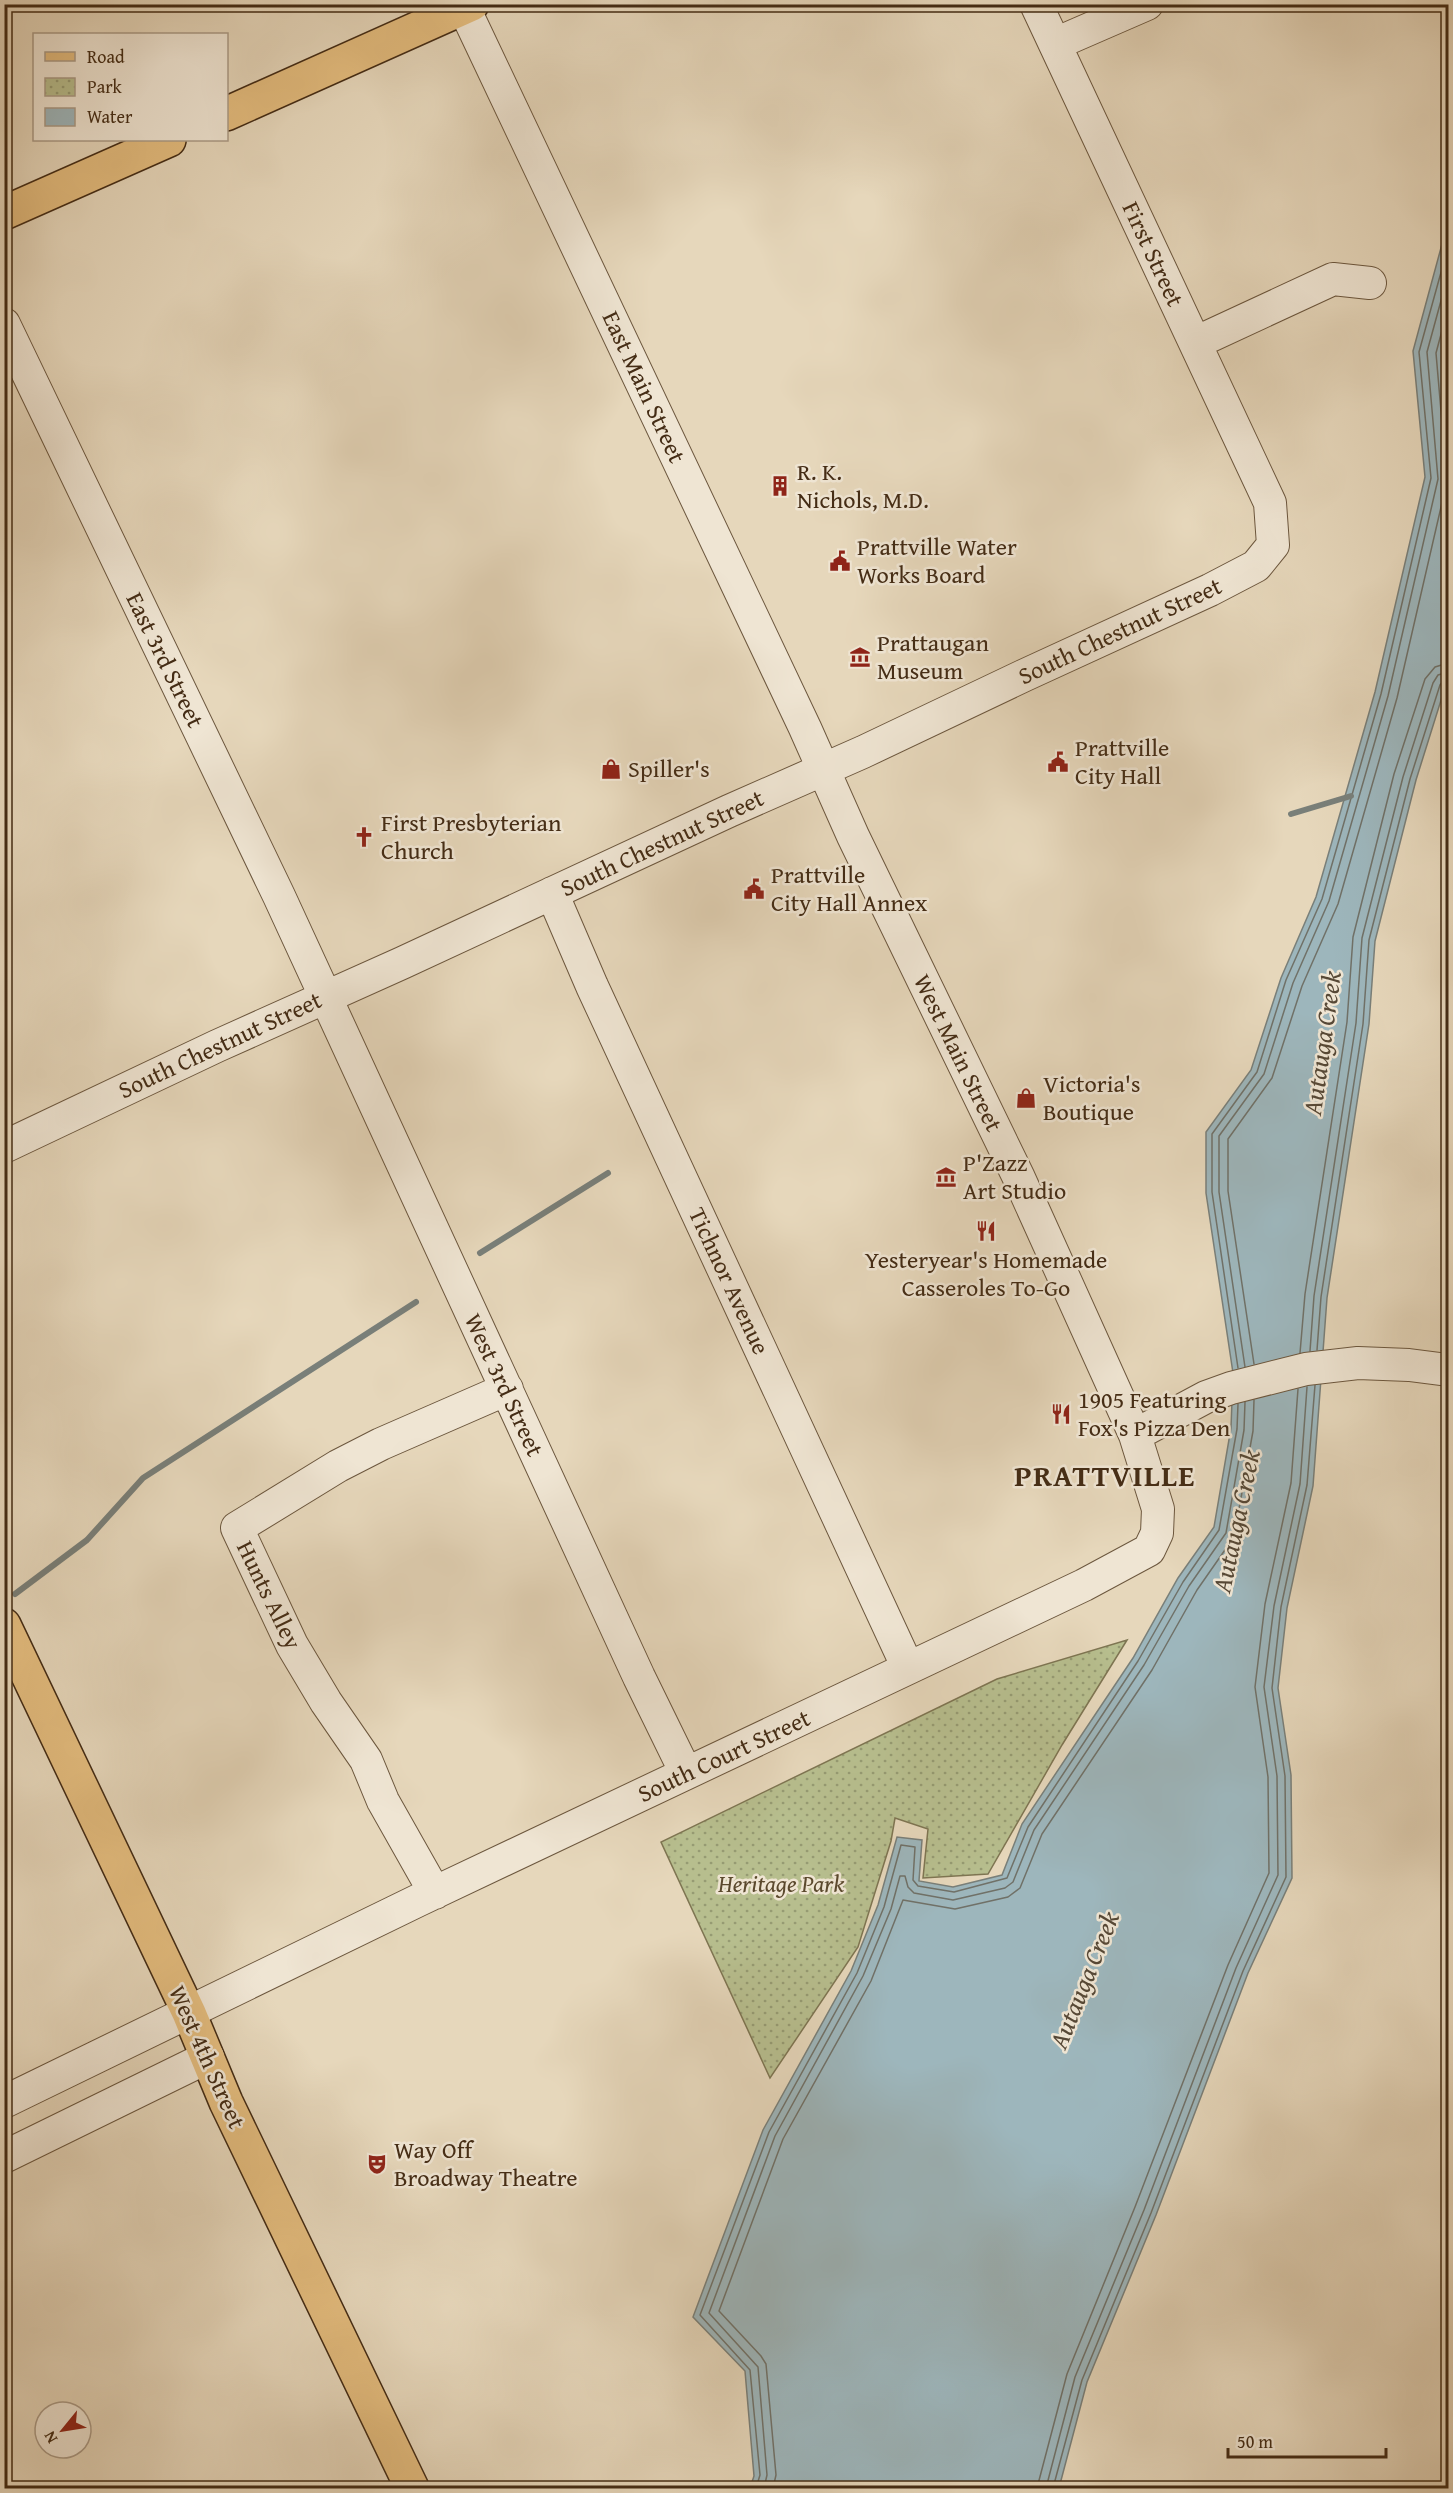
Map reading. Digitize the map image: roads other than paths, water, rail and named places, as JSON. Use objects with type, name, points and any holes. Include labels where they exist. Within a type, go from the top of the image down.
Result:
[{"type":"main road","points":[[228,113],[466,6]]},
{"type":"main road","points":[[4,213],[166,141]]},
{"type":"main road","name":"West 4th Street","points":[[4,1624],[189,2013],[226,2102],[411,2488]]},
{"type":"street","name":"First Street","points":[[1036,4],[1270,503]]},
{"type":"street","points":[[1055,44],[1148,4]]},
{"type":"street","name":"East Main Street","points":[[466,6],[824,770]]},
{"type":"street","points":[[1195,344],[1333,279],[1370,283]]},
{"type":"street","name":"East 3rd Street","points":[[4,324],[325,996]]},
{"type":"street","name":"South Chestnut Street","points":[[4,1147],[325,996],[729,811],[824,770],[1210,590],[1256,566],[1273,545],[1270,503]]},
{"type":"street","name":"West Main Street","points":[[824,770],[853,836],[1019,1178],[1135,1435]]},
{"type":"street","name":"Tichnor Avenue","points":[[552,893],[592,986],[909,1668]]},
{"type":"street","name":"West 3rd Street","points":[[325,996],[634,1667],[686,1773]]},
{"type":"street","points":[[1135,1435],[1181,1409],[1231,1388],[1333,1365],[1358,1362],[1449,1370]]},
{"type":"street","name":"Hunts Alley","points":[[435,1893],[388,1811],[366,1760],[326,1702],[292,1645],[237,1528],[338,1466],[381,1444],[507,1389]]},
{"type":"street","name":"South Court Street","points":[[4,2102],[435,1893],[1084,1585],[1149,1550],[1157,1533],[1158,1509],[1135,1435]]},
{"type":"street","points":[[4,2157],[207,2056]]},
{"type":"water","name":"Autauga Creek","points":[[1448,222],[1448,678],[1416,780],[1375,941],[1369,1024],[1327,1298],[1313,1486],[1287,1608],[1278,1688],[1291,1775],[1292,1878],[1248,1973],[1156,2215],[1087,2382],[1059,2488],[750,2488],[754,2476],[745,2371],[693,2317],[763,2130],[851,1971],[878,1905],[897,1837],[922,1840],[919,1881],[953,1887],[1002,1875],[1022,1824],[1133,1658],[1178,1578],[1214,1527],[1231,1428],[1233,1373],[1206,1193],[1206,1132],[1251,1070],[1281,978],[1316,897],[1375,692],[1425,477],[1413,351]]},
{"type":"waterway","points":[[1291,814],[1351,796]]},
{"type":"waterway","points":[[480,1253],[608,1173]]},
{"type":"waterway","points":[[15,1594],[87,1540],[143,1478],[416,1302]]},
{"type":"place","name":"R. K. Nichols, M.D.","points":[[780,486]]},
{"type":"place","name":"Prattville Water Works Board","points":[[840,561]]},
{"type":"place","name":"Prattaugan Museum","points":[[860,657]]},
{"type":"place","name":"Prattville City Hall","points":[[1058,762]]},
{"type":"place","name":"Spiller's","points":[[611,769]]},
{"type":"place","name":"First Presbyterian Church","points":[[364,837]]},
{"type":"place","name":"Prattville City Hall Annex","points":[[754,889]]},
{"type":"place","name":"Victoria's Boutique","points":[[1026,1098]]},
{"type":"place","name":"P'Zazz Art Studio","points":[[946,1177]]},
{"type":"place","name":"Yesteryear's Homemade Casseroles To-Go","points":[[986,1231]]},
{"type":"place","name":"1905 Featuring Fox's Pizza Den","points":[[1061,1414]]},
{"type":"place","name":"Way Off Broadway Theatre","points":[[377,2164]]},
{"type":"district","name":"PRATTVILLE","points":[[1105,1476]]},
{"type":"park label","name":"Heritage Park","points":[[781,1884]]}]
